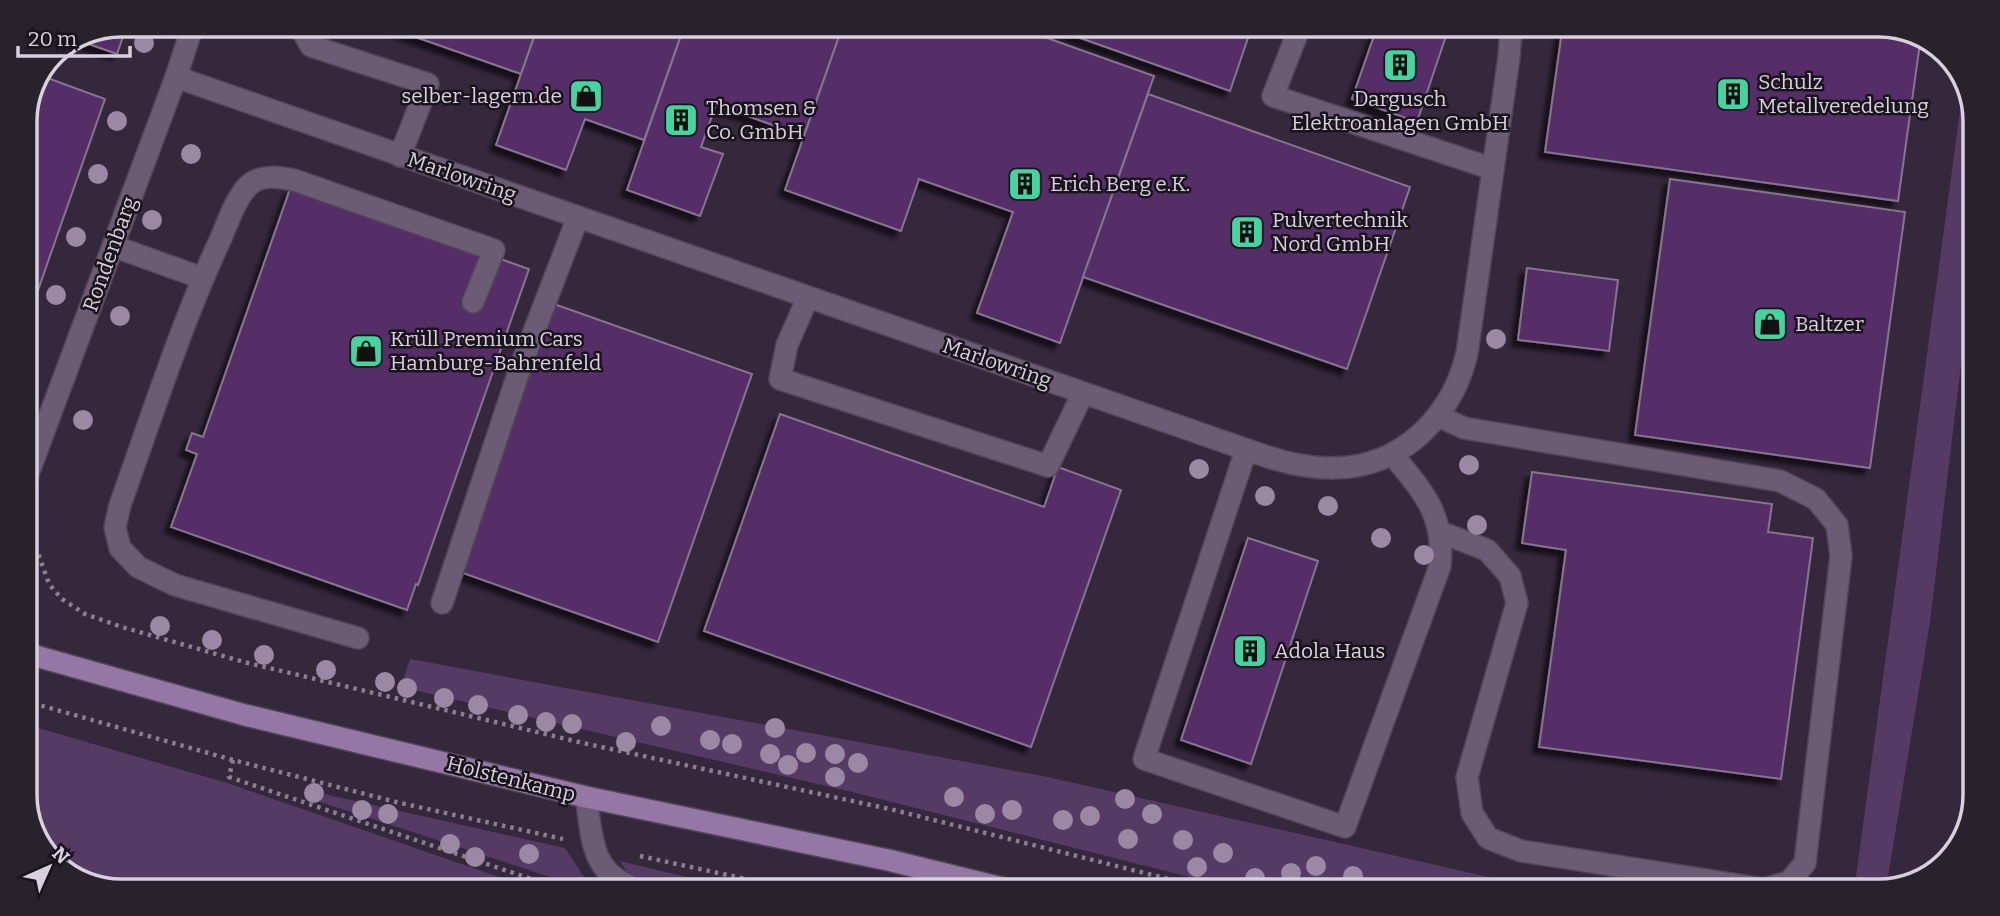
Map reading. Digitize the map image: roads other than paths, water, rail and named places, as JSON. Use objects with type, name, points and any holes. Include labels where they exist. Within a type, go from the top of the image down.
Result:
[{"type":"main road","name":"Holstenkamp","points":[[37,656],[245,715],[586,797],[888,860],[965,879]]},
{"type":"street","name":"Rondenbarg","points":[[37,450],[189,37]]},
{"type":"street","points":[[306,37],[311,46],[428,85],[400,156]]},
{"type":"street","points":[[1296,37],[1273,96],[1493,169]]},
{"type":"street","name":"Marlowring","points":[[176,77],[1246,450],[1285,463],[1324,468],[1362,465],[1392,454],[1425,430],[1455,390],[1467,353],[1510,37]]},
{"type":"street","points":[[358,638],[175,585],[138,567],[120,548],[115,527],[120,505],[202,278],[236,205],[249,185],[258,180],[279,177],[294,180],[494,250],[473,302]]},
{"type":"street","points":[[442,603],[520,368],[578,218]]},
{"type":"street","points":[[113,246],[202,278]]},
{"type":"street","points":[[808,298],[787,345],[779,379],[1048,466],[1083,393]]},
{"type":"street","points":[[1438,416],[1464,428],[1780,481],[1816,499],[1837,524],[1841,556],[1805,863],[1791,879]]},
{"type":"street","points":[[1246,450],[1144,759],[1345,827],[1440,566],[1440,531],[1431,505],[1392,454]]},
{"type":"street","points":[[1440,531],[1487,550],[1510,576],[1517,603],[1467,777],[1472,813],[1488,838],[1521,851],[1700,879]]},
{"type":"street","points":[[586,797],[594,846],[600,864],[614,879]]},
{"type":"place","name":"Dargusch Elektroanlagen GmbH","points":[[1400,65]]},
{"type":"place","name":"Schulz Metallveredelung","points":[[1733,94]]},
{"type":"place","name":"selber-lagern.de","points":[[586,96]]},
{"type":"place","name":"Thomsen & Co. GmbH","points":[[681,120]]},
{"type":"place","name":"Erich Berg e.K.","points":[[1025,184]]},
{"type":"place","name":"Pulvertechnik Nord GmbH","points":[[1247,232]]},
{"type":"place","name":"Baltzer","points":[[1770,324]]},
{"type":"place","name":"Krüll Premium Cars Hamburg-Bahrenfeld","points":[[366,351]]},
{"type":"place","name":"Adola Haus","points":[[1250,651]]}]
